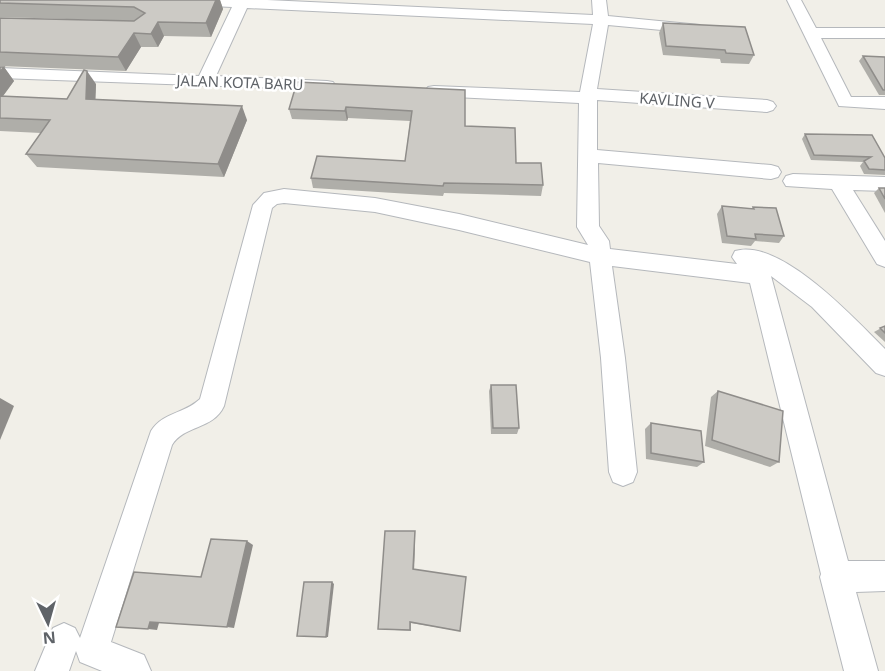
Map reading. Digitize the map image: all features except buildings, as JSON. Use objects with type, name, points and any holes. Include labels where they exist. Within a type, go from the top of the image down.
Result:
[{"type":"street","points":[[170,0],[601,20],[706,28]]},
{"type":"street","points":[[599,0],[601,20],[587,96],[587,156],[623,472]]},
{"type":"street","points":[[794,0],[845,102],[885,103]]},
{"type":"street","points":[[205,81],[242,2]]},
{"type":"street","points":[[810,33],[885,33]]},
{"type":"street","name":"JALAN KOTA BARU","points":[[0,74],[349,87]]},
{"type":"street","points":[[420,91],[587,96]]},
{"type":"street","name":"KAVLING V","points":[[587,96],[767,106]]},
{"type":"street","points":[[587,156],[771,172]]},
{"type":"street","points":[[793,182],[885,184]]},
{"type":"street","points":[[839,183],[857,216],[885,258]]},
{"type":"street","points":[[134,671],[132,667],[92,650],[160,440],[171,425],[198,416],[211,406],[263,205],[277,196],[375,205],[459,222],[597,245],[782,271],[804,286],[885,365]]},
{"type":"street","points":[[757,267],[835,578],[861,671]]},
{"type":"street","points":[[835,578],[885,576]]},
{"type":"street","points":[[52,671],[64,639]]}]
